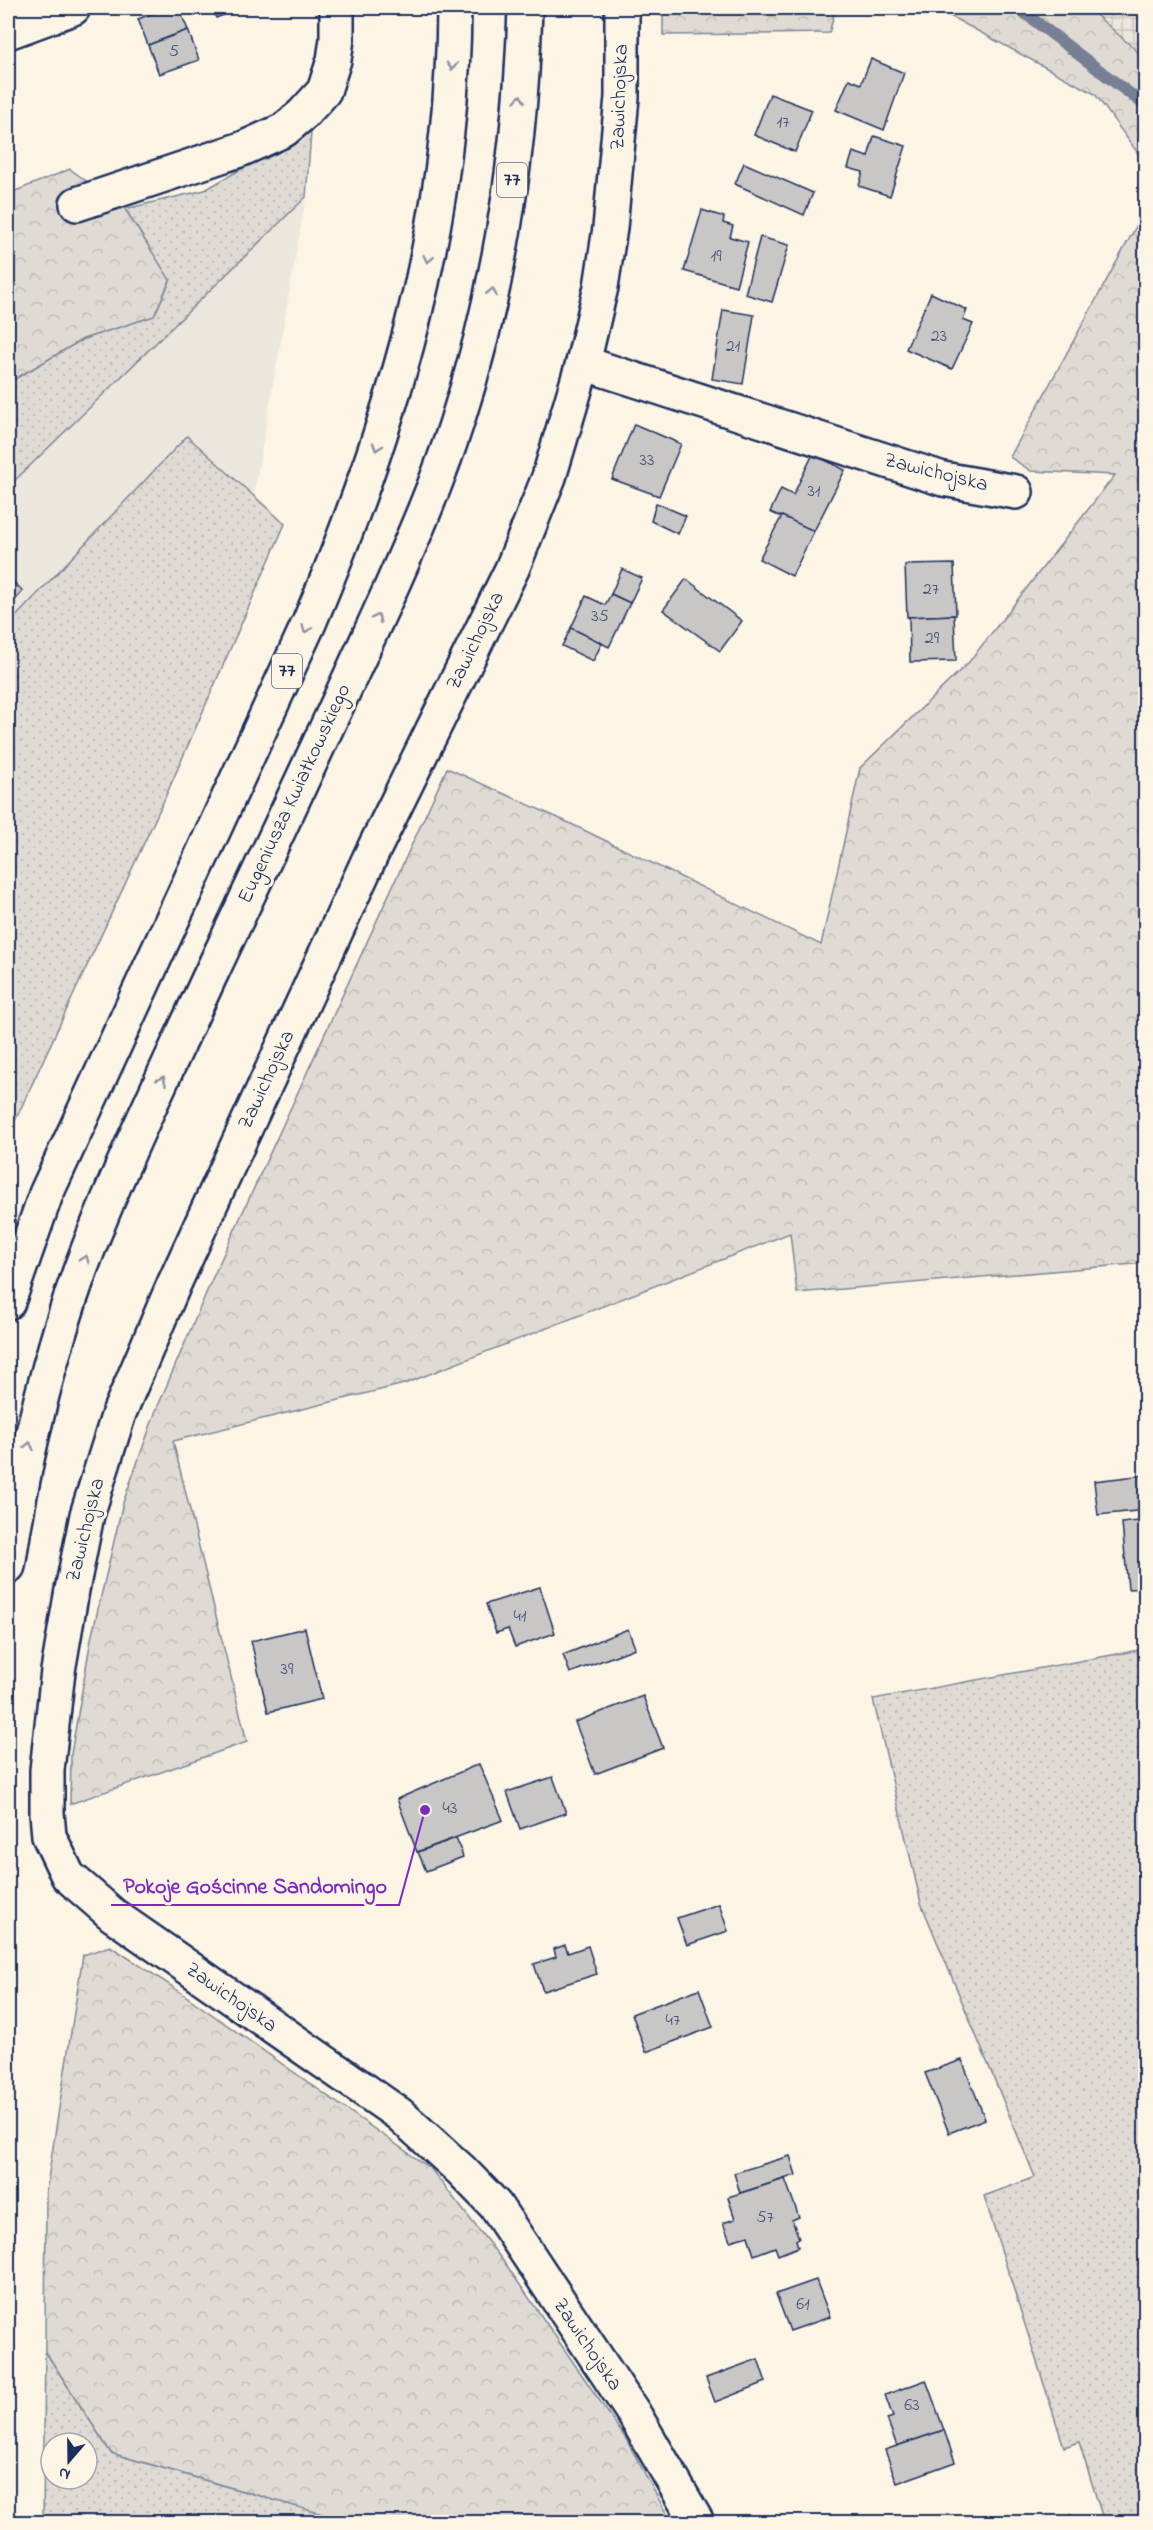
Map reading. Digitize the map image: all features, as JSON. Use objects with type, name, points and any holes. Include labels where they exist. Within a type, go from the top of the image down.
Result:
[{"type":"street","points":[[8,32],[73,8]]},
{"type":"street","points":[[76,204],[242,149],[284,130],[303,114],[324,90],[332,72],[337,39],[337,8]]},
{"type":"street","name":"77","points":[[8,1302],[50,1185],[309,623],[338,554],[372,462],[410,337],[430,248],[449,117],[454,8]]},
{"type":"street","name":"Eugeniusza Kwiatkowskiego","points":[[8,1566],[23,1472],[47,1375],[69,1302],[97,1228],[153,1100],[414,537],[457,425],[478,349],[503,237],[518,128],[525,8]]},
{"type":"street","name":"Zawichojska","points":[[622,8],[622,97],[610,228],[601,286],[583,363],[549,477],[512,569],[371,855],[174,1284],[119,1413],[87,1515],[72,1590],[58,1671],[47,1770],[47,1813],[49,1836],[68,1876],[113,1915],[399,2114],[495,2205],[634,2414],[696,2523]]},
{"type":"street","name":"Zawichojska","points":[[583,363],[943,479],[1016,492]]},
{"type":"shaded area","points":[[1088,8],[1145,8],[1145,58]]},
{"type":"shaded area","points":[[306,197],[254,494],[187,436],[8,625],[8,487]]},
{"type":"green space","points":[[663,8],[836,8],[829,33],[663,35]]},
{"type":"green space","points":[[935,8],[1088,8],[1145,58],[1145,163],[1095,94]]},
{"type":"green space","points":[[312,120],[306,197],[8,487],[8,383],[83,339],[154,316],[170,281],[125,209],[205,190],[257,160]]},
{"type":"green space","points":[[70,169],[125,209],[170,280],[154,316],[83,339],[8,383],[8,194]]},
{"type":"green space","points":[[1145,210],[1145,1263],[797,1293],[790,1233],[404,1384],[173,1441],[247,1742],[70,1804],[71,1754],[91,1639],[123,1503],[155,1413],[213,1277],[447,768],[567,822],[821,945],[860,768],[969,662],[1115,475],[1031,471],[1010,457]]},
{"type":"green space","points":[[187,436],[285,524],[164,800],[8,1136],[8,625]]},
{"type":"green space","points":[[1145,1649],[1146,2522],[1104,2522],[1079,2442],[1064,2447],[984,2196],[1035,2177],[921,1903],[873,1699]]},
{"type":"green space","points":[[110,1946],[176,1989],[431,2169],[507,2266],[626,2439],[671,2522],[350,2522],[111,2453],[99,2431],[97,2431],[45,2351],[46,2192],[83,1955]]},
{"type":"green space","points":[[45,2351],[97,2431],[44,2431]]},
{"type":"green space","points":[[99,2434],[111,2453],[350,2522],[43,2522],[43,2491],[99,2491]]},
{"type":"building","points":[[167,8],[179,8],[188,30],[148,45],[138,19]]},
{"type":"building","points":[[212,8],[233,8],[234,11],[216,18]]},
{"type":"building","points":[[233,8],[247,8],[235,12]]},
{"type":"building","points":[[188,30],[199,60],[159,74],[148,45]]},
{"type":"building","points":[[871,59],[904,73],[884,130],[836,110],[849,79],[861,84]]},
{"type":"building","points":[[770,94],[812,110],[795,152],[754,135]]},
{"type":"building","points":[[874,136],[906,146],[890,196],[859,186],[863,172],[848,168],[853,152],[868,157]]},
{"type":"building","points":[[744,163],[813,193],[804,215],[735,184]]},
{"type":"building","points":[[702,210],[724,217],[723,223],[733,226],[730,237],[748,242],[736,286],[684,271]]},
{"type":"building","points":[[760,237],[789,245],[772,302],[745,294]]},
{"type":"building","points":[[931,293],[967,310],[963,320],[973,324],[952,369],[906,349]]},
{"type":"building","points":[[723,310],[754,315],[743,384],[712,379]]},
{"type":"building","points":[[634,424],[681,444],[659,496],[612,479]]},
{"type":"building","points":[[813,454],[845,470],[814,531],[770,512],[781,489],[793,495]]},
{"type":"building","points":[[656,503],[686,516],[678,534],[651,521]]},
{"type":"building","points":[[782,516],[814,531],[792,576],[759,559]]},
{"type":"building","points":[[954,564],[956,615],[907,617],[905,565]]},
{"type":"building","points":[[622,569],[642,578],[630,603],[611,594]]},
{"type":"building","points":[[8,577],[23,591],[8,608]]},
{"type":"building","points":[[686,579],[742,621],[720,651],[663,610]]},
{"type":"building","points":[[611,594],[630,603],[609,647],[571,628],[586,596],[605,605]]},
{"type":"building","points":[[954,615],[956,661],[910,662],[909,617]]},
{"type":"building","points":[[571,628],[602,643],[593,661],[562,646]]},
{"type":"building","points":[[1145,1475],[1146,1510],[1098,1515],[1094,1481]]},
{"type":"building","points":[[1146,1520],[1146,1588],[1128,1589],[1122,1523]]},
{"type":"building","points":[[540,1587],[555,1633],[515,1647],[508,1629],[496,1633],[486,1604]]},
{"type":"building","points":[[305,1628],[322,1699],[268,1712],[251,1641]]},
{"type":"building","points":[[628,1629],[635,1648],[570,1673],[563,1655]]},
{"type":"building","points":[[643,1696],[663,1748],[595,1774],[575,1722]]},
{"type":"building","points":[[479,1764],[503,1820],[417,1852],[397,1799]]},
{"type":"building","points":[[553,1777],[566,1813],[520,1829],[507,1792]]},
{"type":"building","points":[[456,1838],[463,1857],[426,1871],[418,1852]]},
{"type":"building","points":[[719,1904],[728,1931],[687,1945],[677,1918]]},
{"type":"building","points":[[565,1945],[568,1953],[588,1946],[597,1974],[543,1991],[534,1964],[556,1957],[554,1949]]},
{"type":"building","points":[[699,1989],[713,2027],[646,2052],[632,2014]]},
{"type":"building","points":[[962,2060],[985,2119],[949,2133],[925,2073]]},
{"type":"building","points":[[790,2156],[796,2175],[740,2193],[734,2173]]},
{"type":"building","points":[[785,2179],[799,2217],[792,2220],[799,2238],[796,2240],[798,2247],[778,2255],[775,2247],[754,2255],[748,2236],[730,2241],[723,2223],[735,2219],[728,2197]]},
{"type":"building","points":[[816,2280],[830,2317],[790,2331],[776,2294]]},
{"type":"building","points":[[758,2359],[766,2382],[715,2402],[706,2378]]},
{"type":"building","points":[[926,2380],[944,2430],[897,2446],[887,2419],[893,2417],[885,2395]]},
{"type":"building","points":[[944,2430],[955,2462],[897,2483],[885,2450]]},
{"type":"building","points":[[1071,2515],[1074,2522],[1051,2522]]},
{"type":"waterway","points":[[1018,8],[1146,106]]},
{"type":"place","name":"Pokoje Gościnne Sandomingo","points":[[425,1810]]}]
